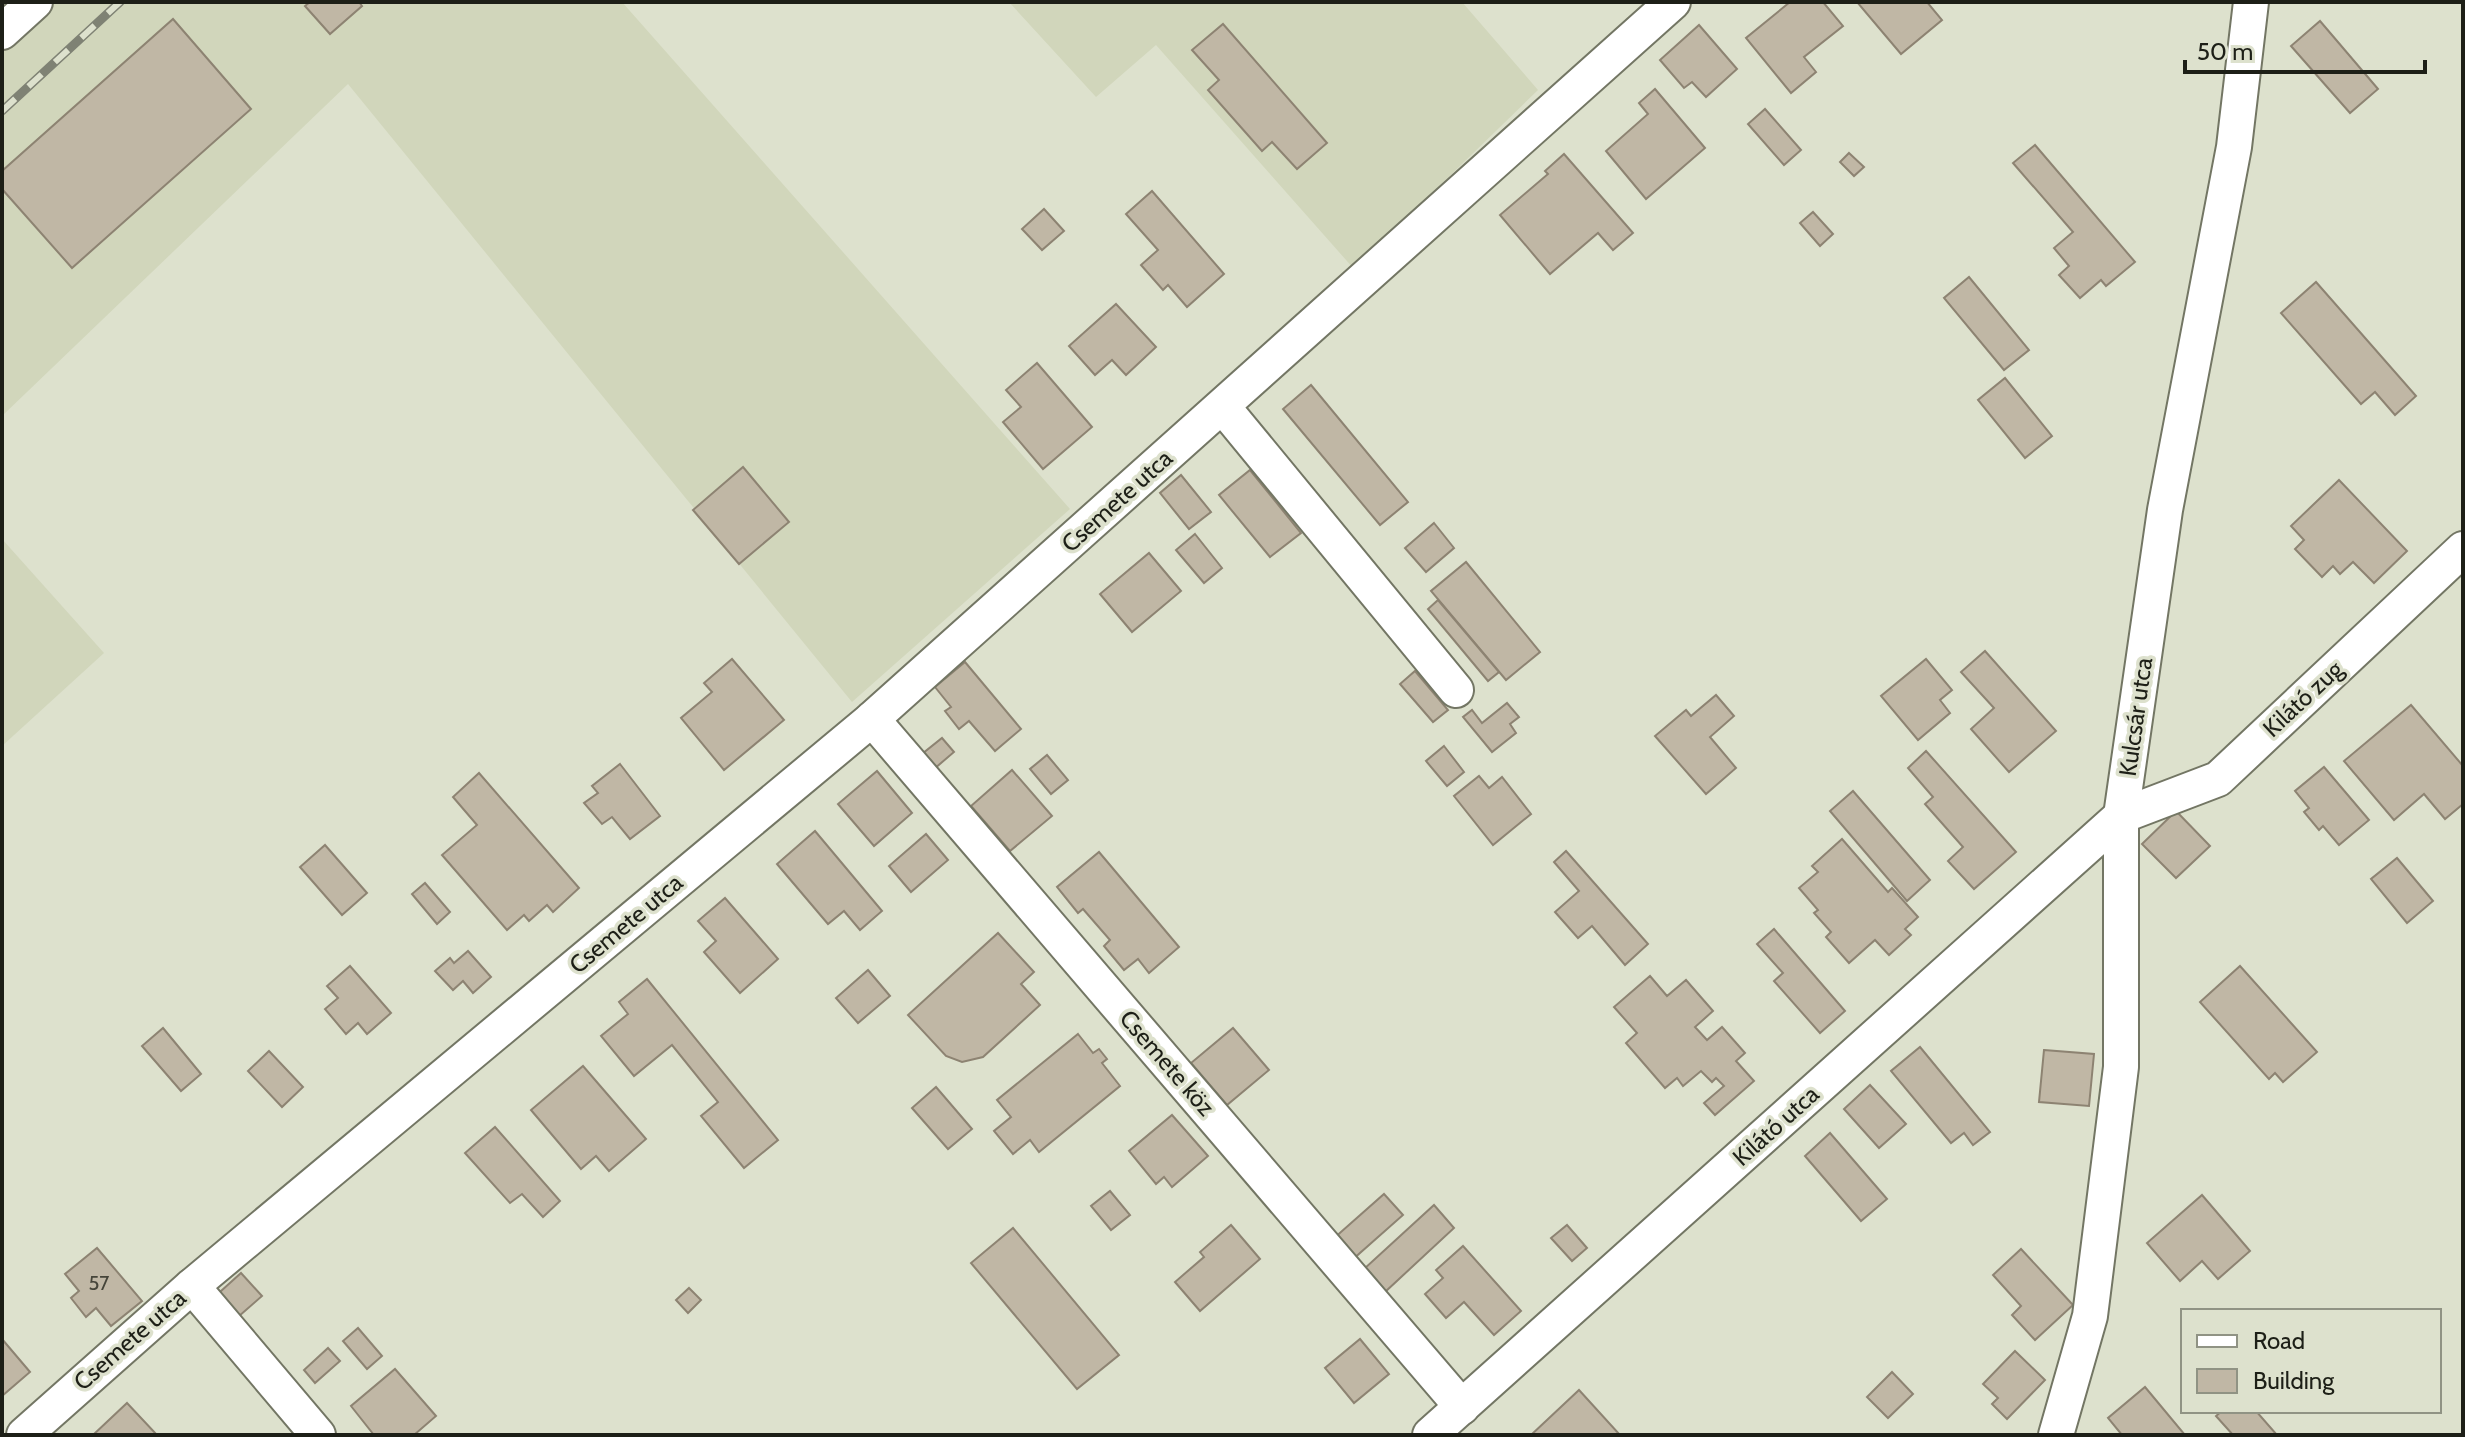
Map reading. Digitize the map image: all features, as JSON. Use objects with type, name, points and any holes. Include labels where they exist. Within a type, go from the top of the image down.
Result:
[{"type":"street","points":[[2,32],[35,2]]},
{"type":"street","name":"Csemete utca","points":[[24,1435],[192,1286],[872,719],[1673,2]]},
{"type":"street","name":"Kulcsár utca","points":[[2056,1435],[2090,1316],[2121,1067],[2121,816],[2165,510],[2234,147],[2251,2]]},
{"type":"street","points":[[1223,407],[1456,690]]},
{"type":"street","name":"Kilátó zug","points":[[2121,816],[2218,779],[2463,549]]},
{"type":"street","name":"Csemete köz","points":[[872,719],[1462,1407]]},
{"type":"street","name":"Kilátó utca","points":[[1430,1435],[2121,816]]},
{"type":"street","points":[[192,1286],[318,1435]]},
{"type":"shaded area","points":[[2,2],[622,2],[1070,509],[852,702],[348,84],[2,416]]},
{"type":"shaded area","points":[[1009,2],[1462,2],[1538,90],[1354,269],[1156,45],[1096,97]]},
{"type":"shaded area","points":[[2,539],[104,653],[2,746]]},
{"type":"building","points":[[310,2],[359,2],[362,6],[330,34],[305,6]]},
{"type":"building","points":[[1790,2],[1823,2],[1843,26],[1804,57],[1816,72],[1791,93],[1746,38]]},
{"type":"building","points":[[1857,2],[1927,2],[1942,20],[1901,54]]},
{"type":"building","points":[[173,19],[251,109],[72,268],[2,189],[2,171]]},
{"type":"building","points":[[2320,21],[2378,89],[2350,113],[2291,46]]},
{"type":"building","points":[[1223,24],[1327,143],[1297,169],[1272,142],[1262,151],[1208,90],[1219,80],[1192,50]]},
{"type":"building","points":[[1699,25],[1737,69],[1706,97],[1692,82],[1684,88],[1660,60]]},
{"type":"building","points":[[1655,89],[1705,148],[1646,199],[1606,151],[1648,114],[1639,103]]},
{"type":"building","points":[[1765,109],[1801,150],[1784,165],[1748,124]]},
{"type":"building","points":[[2035,145],[2135,262],[2106,286],[2101,280],[2080,298],[2059,275],[2069,266],[2054,248],[2073,232],[2013,163]]},
{"type":"building","points":[[1849,153],[1864,167],[1854,176],[1840,162]]},
{"type":"building","points":[[1564,154],[1633,233],[1613,250],[1598,233],[1550,274],[1500,215],[1548,174],[1545,171]]},
{"type":"building","points":[[1152,191],[1224,274],[1187,307],[1168,285],[1163,290],[1141,265],[1158,250],[1126,214]]},
{"type":"building","points":[[1044,209],[1064,231],[1042,250],[1022,229]]},
{"type":"building","points":[[1813,212],[1833,234],[1820,246],[1800,223]]},
{"type":"building","points":[[1969,277],[2029,350],[2004,370],[1944,298]]},
{"type":"building","points":[[2316,282],[2416,396],[2395,415],[2375,392],[2361,404],[2281,313]]},
{"type":"building","points":[[1116,304],[1156,347],[1126,375],[1112,360],[1095,375],[1069,346]]},
{"type":"building","points":[[1037,363],[1092,427],[1043,469],[1003,422],[1021,407],[1006,390]]},
{"type":"building","points":[[2005,378],[2052,436],[2025,458],[1978,400]]},
{"type":"building","points":[[1311,385],[1408,502],[1380,525],[1283,409]]},
{"type":"building","points":[[743,467],[789,522],[739,564],[693,510]]},
{"type":"building","points":[[1250,470],[1301,533],[1270,557],[1219,495]]},
{"type":"building","points":[[1181,475],[1211,512],[1189,529],[1160,493]]},
{"type":"building","points":[[2339,480],[2407,551],[2374,583],[2353,562],[2340,574],[2333,566],[2322,577],[2295,549],[2304,540],[2291,526]]},
{"type":"building","points":[[1434,523],[1454,548],[1426,572],[1405,548]]},
{"type":"building","points":[[1195,534],[1222,568],[1204,583],[1176,550]]},
{"type":"building","points":[[1149,553],[1181,591],[1132,632],[1100,594]]},
{"type":"building","points":[[1466,562],[1540,652],[1506,680],[1431,591]]},
{"type":"building","points":[[1438,600],[1499,672],[1488,681],[1428,609]]},
{"type":"building","points":[[1985,651],[2056,731],[2009,772],[1971,729],[1994,708],[1961,672]]},
{"type":"building","points":[[732,659],[784,720],[724,770],[681,718],[712,692],[704,683]]},
{"type":"building","points":[[1926,659],[1952,690],[1940,700],[1950,713],[1918,740],[1881,696]]},
{"type":"building","points":[[965,662],[1021,729],[995,751],[969,721],[959,729],[945,711],[951,707],[935,687]]},
{"type":"building","points":[[1415,671],[1448,710],[1433,722],[1400,684]]},
{"type":"building","points":[[1716,695],[1734,716],[1710,737],[1736,768],[1706,794],[1655,736],[1686,710],[1691,716]]},
{"type":"building","points":[[1507,703],[1519,717],[1510,724],[1516,733],[1492,752],[1463,717],[1472,710],[1482,723]]},
{"type":"building","points":[[2411,705],[2463,766],[2463,804],[2445,819],[2424,794],[2394,820],[2344,761]]},
{"type":"building","points":[[942,738],[954,752],[934,769],[922,754]]},
{"type":"building","points":[[1444,746],[1464,772],[1447,786],[1426,761]]},
{"type":"building","points":[[1926,751],[2016,852],[1974,889],[1948,861],[1963,847],[1925,804],[1933,797],[1908,768]]},
{"type":"building","points":[[1047,755],[1068,780],[1051,794],[1030,769]]},
{"type":"building","points":[[620,764],[660,816],[630,839],[612,817],[602,824],[584,803],[598,793],[592,786]]},
{"type":"building","points":[[2324,767],[2369,820],[2339,845],[2323,826],[2319,830],[2304,812],[2309,808],[2295,791]]},
{"type":"building","points":[[1012,770],[1052,816],[1010,851],[971,806]]},
{"type":"building","points":[[877,771],[912,813],[874,846],[838,804]]},
{"type":"building","points":[[479,773],[579,888],[553,912],[547,905],[529,921],[524,915],[507,930],[442,855],[477,825],[453,797]]},
{"type":"building","points":[[1479,776],[1489,788],[1502,777],[1531,814],[1493,845],[1454,796]]},
{"type":"building","points":[[1853,791],[1930,880],[1907,901],[1830,811]]},
{"type":"building","points":[[2176,811],[2210,846],[2176,878],[2142,844]]},
{"type":"building","points":[[815,831],[882,911],[860,930],[844,911],[828,924],[777,864]]},
{"type":"building","points":[[926,834],[948,860],[911,892],[889,866]]},
{"type":"building","points":[[1842,839],[1888,892],[1892,888],[1918,917],[1905,929],[1911,935],[1889,955],[1875,940],[1849,963],[1826,937],[1831,932],[1814,913],[1818,910],[1799,888],[1818,872],[1812,866]]},
{"type":"building","points":[[325,845],[367,893],[342,915],[300,867]]},
{"type":"building","points":[[1566,851],[1648,944],[1625,965],[1592,926],[1578,938],[1555,912],[1579,891],[1554,862]]},
{"type":"building","points":[[1099,852],[1179,947],[1149,973],[1138,959],[1124,970],[1104,946],[1110,940],[1083,909],[1078,913],[1057,887]]},
{"type":"building","points":[[2397,858],[2433,901],[2407,923],[2371,879]]},
{"type":"building","points":[[425,883],[450,912],[437,924],[412,894]]},
{"type":"building","points":[[725,898],[778,959],[740,993],[704,952],[716,941],[698,921]]},
{"type":"building","points":[[1774,929],[1845,1011],[1820,1033],[1774,981],[1783,973],[1757,944]]},
{"type":"building","points":[[998,933],[1034,972],[1021,984],[1040,1005],[983,1057],[962,1062],[946,1056],[908,1015]]},
{"type":"building","points":[[468,951],[491,977],[473,993],[463,981],[453,990],[435,971],[450,958],[454,963]]},
{"type":"building","points":[[350,966],[391,1013],[367,1034],[358,1023],[346,1034],[325,1009],[338,998],[327,986]]},
{"type":"building","points":[[2240,966],[2317,1052],[2283,1082],[2275,1073],[2269,1079],[2200,1002]]},
{"type":"building","points":[[868,970],[890,996],[858,1023],[836,998]]},
{"type":"building","points":[[1650,976],[1667,996],[1686,980],[1713,1011],[1695,1027],[1707,1040],[1722,1027],[1745,1053],[1736,1061],[1754,1081],[1715,1115],[1704,1103],[1724,1086],[1716,1078],[1712,1082],[1701,1071],[1683,1086],[1677,1078],[1665,1088],[1626,1043],[1637,1033],[1614,1007]]},
{"type":"building","points":[[647,979],[778,1140],[744,1168],[701,1116],[718,1102],[672,1045],[634,1076],[601,1036],[628,1014],[619,1002]]},
{"type":"building","points":[[163,1028],[201,1074],[181,1091],[142,1046]]},
{"type":"building","points":[[1233,1028],[1269,1070],[1227,1105],[1191,1063]]},
{"type":"building","points":[[1078,1034],[1093,1053],[1099,1049],[1107,1059],[1102,1063],[1120,1086],[1039,1152],[1030,1140],[1013,1154],[994,1131],[1011,1117],[997,1100]]},
{"type":"building","points":[[1920,1047],[1990,1132],[1973,1145],[1964,1133],[1951,1143],[1891,1071]]},
{"type":"building","points":[[2044,1050],[2094,1054],[2089,1106],[2039,1102]]},
{"type":"building","points":[[269,1051],[303,1087],[282,1107],[248,1071]]},
{"type":"building","points":[[583,1066],[646,1139],[609,1171],[596,1156],[581,1169],[531,1110]]},
{"type":"building","points":[[1870,1085],[1906,1124],[1879,1148],[1844,1109]]},
{"type":"building","points":[[936,1087],[972,1129],[948,1149],[912,1108]]},
{"type":"building","points":[[1172,1115],[1208,1156],[1172,1187],[1164,1177],[1156,1184],[1129,1151]]},
{"type":"building","points":[[495,1127],[560,1201],[543,1217],[522,1194],[510,1203],[465,1153]]},
{"type":"building","points":[[1830,1133],[1887,1199],[1861,1221],[1805,1156]]},
{"type":"building","points":[[1110,1191],[1130,1215],[1111,1230],[1091,1206]]},
{"type":"building","points":[[1384,1194],[1403,1215],[1352,1260],[1333,1239]]},
{"type":"building","points":[[2202,1195],[2250,1251],[2218,1279],[2202,1261],[2180,1281],[2147,1243]]},
{"type":"building","points":[[1434,1205],[1454,1228],[1385,1292],[1364,1269]]},
{"type":"building","points":[[1231,1225],[1260,1259],[1200,1311],[1175,1282],[1204,1257],[1200,1252]]},
{"type":"building","points":[[1567,1225],[1587,1248],[1572,1261],[1551,1238]]},
{"type":"building","points":[[1013,1228],[1119,1355],[1077,1389],[971,1263]]},
{"type":"building","points":[[1463,1246],[1521,1311],[1494,1335],[1464,1302],[1446,1318],[1425,1294],[1443,1278],[1436,1270]]},
{"type":"building","points":[[97,1248],[142,1301],[111,1326],[96,1308],[86,1317],[71,1298],[79,1291],[65,1274]]},
{"type":"building","points":[[2021,1249],[2073,1305],[2035,1340],[2012,1315],[2021,1306],[1993,1275]]},
{"type":"building","points":[[241,1273],[262,1296],[231,1323],[211,1300]]},
{"type":"building","points":[[689,1288],[701,1300],[688,1313],[676,1300]]},
{"type":"building","points":[[358,1328],[382,1356],[367,1369],[343,1341]]},
{"type":"building","points":[[2,1339],[30,1372],[2,1396]]},
{"type":"building","points":[[1360,1339],[1389,1374],[1354,1403],[1325,1368]]},
{"type":"building","points":[[328,1348],[340,1361],[315,1383],[304,1370]]},
{"type":"building","points":[[2015,1351],[2045,1380],[2007,1419],[1992,1404],[1998,1398],[1983,1384]]},
{"type":"building","points":[[395,1369],[436,1416],[414,1435],[374,1435],[351,1406]]},
{"type":"building","points":[[1892,1372],[1913,1394],[1888,1418],[1867,1397]]},
{"type":"building","points":[[2145,1387],[2185,1435],[2122,1435],[2108,1418]]},
{"type":"building","points":[[1579,1390],[1620,1435],[1531,1435]]},
{"type":"building","points":[[127,1403],[157,1435],[93,1435]]},
{"type":"building","points":[[2220,1413],[2258,1413],[2277,1435],[2233,1435],[2216,1416]]},
{"type":"railway","points":[[2,111],[120,2]]}]
